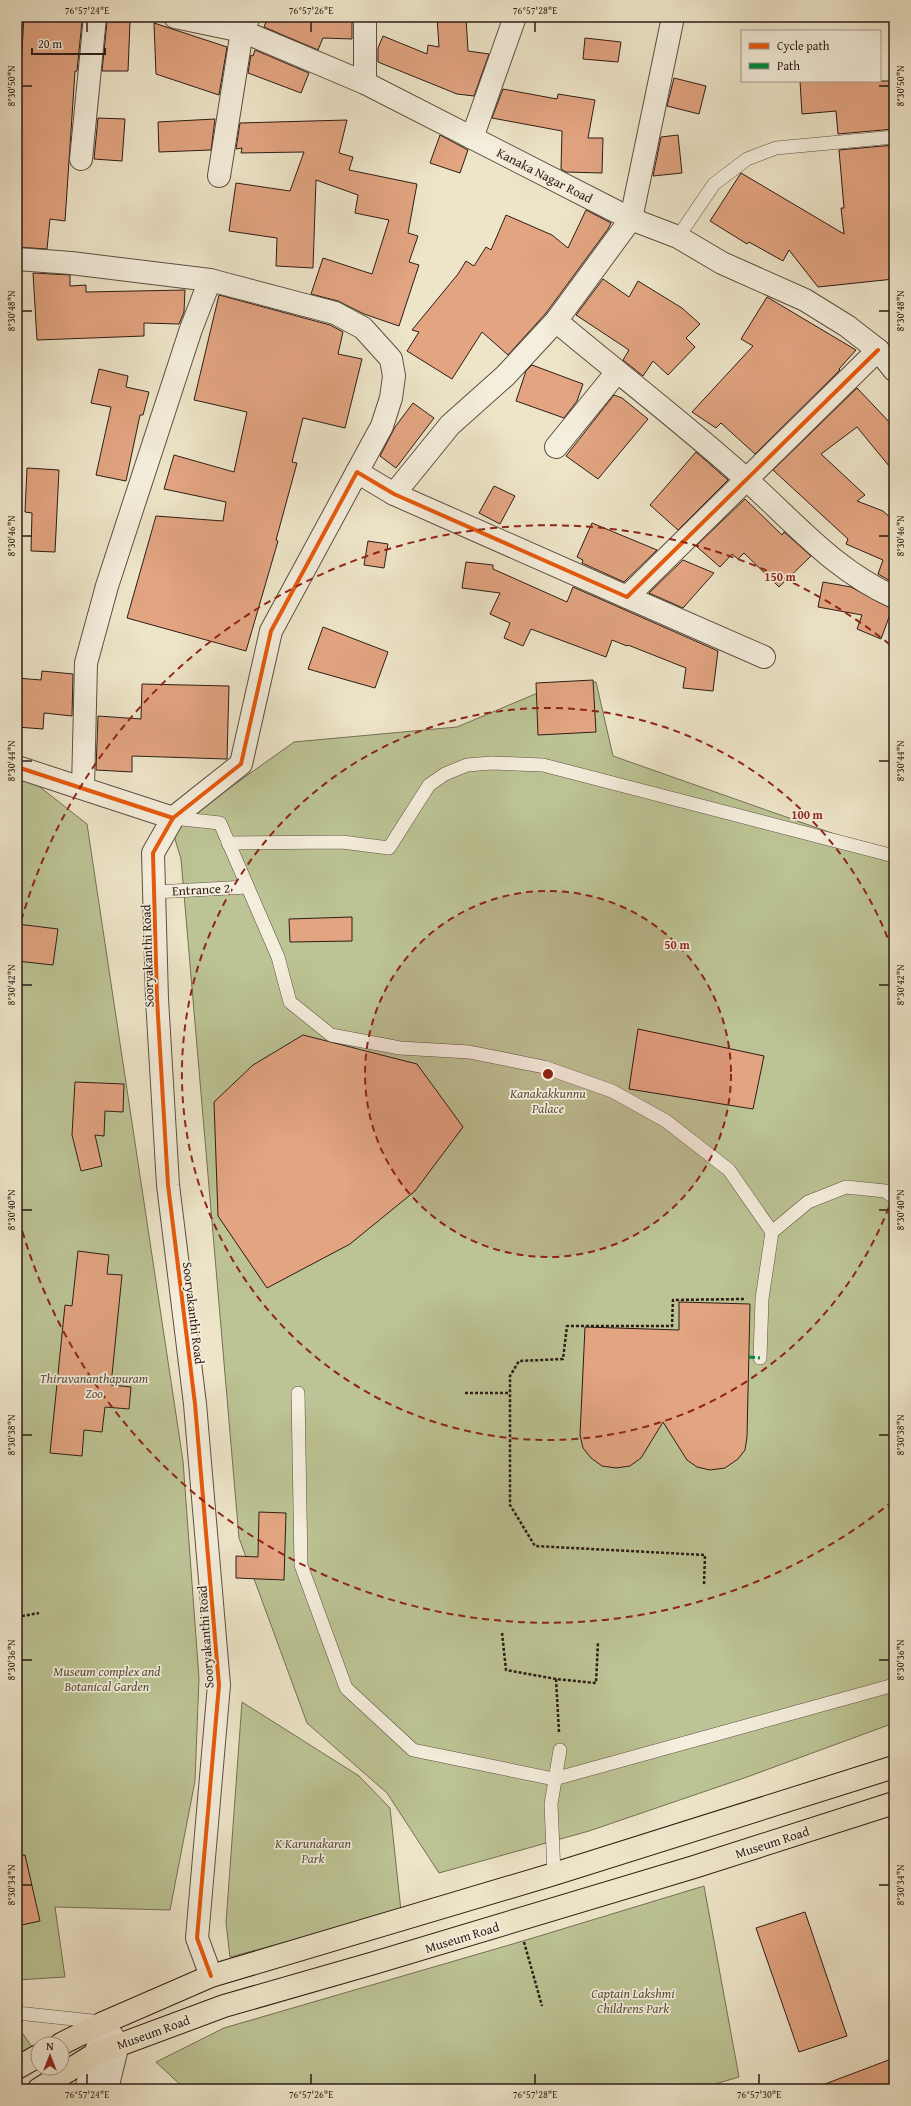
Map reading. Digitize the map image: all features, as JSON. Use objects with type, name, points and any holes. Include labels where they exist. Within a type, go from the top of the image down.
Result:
[{"type":"main road","name":"Museum Road","points":[[70,2040],[103,2023],[211,1976],[554,1874],[894,1767]]},
{"type":"main road","name":"Museum Road","points":[[39,2089],[95,2054],[118,2044],[224,2006],[694,1867],[894,1803]]},
{"type":"main road","points":[[17,2068],[30,2061]]},
{"type":"street","points":[[81,159],[94,17]]},
{"type":"street","name":"Kanaka Nagar Road","points":[[175,17],[245,24],[631,218],[678,237],[722,263],[805,300],[847,326],[878,350],[894,370]]},
{"type":"street","points":[[365,83],[366,17]]},
{"type":"street","points":[[472,138],[515,17]]},
{"type":"street","points":[[394,494],[450,425],[505,376],[556,321],[631,218],[673,17]]},
{"type":"street","points":[[219,176],[245,24]]},
{"type":"street","points":[[17,260],[71,263],[210,280],[335,313],[363,328],[391,359],[394,376],[391,398],[382,426],[271,632],[241,764],[173,818],[17,767]]},
{"type":"street","points":[[83,788],[86,663],[107,586],[191,329],[210,280]]},
{"type":"street","points":[[556,321],[747,479],[831,558],[869,585],[894,597]]},
{"type":"street","points":[[627,597],[878,350]]},
{"type":"street","points":[[556,447],[617,372]]},
{"type":"street","points":[[356,472],[394,494],[764,657]]},
{"type":"street","name":"Sooryakanthi Road","points":[[173,818],[153,853],[157,999],[168,1185],[195,1404],[220,1685],[197,1938],[211,1976]]},
{"type":"street","points":[[103,2023],[118,2044],[107,2089]]},
{"type":"street","points":[[86,2089],[103,2023]]},
{"type":"lane","points":[[678,237],[714,184],[747,159],[776,148],[894,137]]},
{"type":"lane","points":[[228,843],[342,842],[389,848],[430,784],[445,774],[467,766],[492,763],[543,766],[894,856]]},
{"type":"lane","points":[[173,818],[220,823],[278,957],[290,1002],[331,1035],[400,1048],[469,1052],[544,1067],[612,1091],[666,1121],[729,1170],[772,1232]]},
{"type":"lane","name":"Entrance 2","points":[[155,892],[247,887]]},
{"type":"lane","points":[[760,1358],[762,1300],[772,1232],[808,1202],[846,1186],[884,1191],[894,1197]]},
{"type":"lane","points":[[298,1393],[301,1565],[346,1688],[413,1750],[554,1779],[894,1685]]},
{"type":"lane","points":[[554,1874],[551,1804],[560,1750]]},
{"type":"lane","points":[[17,2013],[103,2023]]},
{"type":"path","points":[[704,1584],[705,1555],[535,1546],[510,1505],[510,1376],[518,1361],[563,1359],[567,1326],[672,1326],[673,1300],[762,1300]]},
{"type":"path","points":[[465,1393],[509,1393]]},
{"type":"path","points":[[17,1617],[38,1613]]},
{"type":"path","points":[[502,1633],[506,1670],[556,1679],[596,1682],[598,1642]]},
{"type":"path","points":[[556,1679],[560,1750]]},
{"type":"path","points":[[518,1920],[542,2006]]},
{"type":"green space","name":"Kanakakkunnu Palace","points":[[596,682],[613,756],[894,855],[894,1723],[747,1777],[589,1831],[439,1873],[387,1793],[307,1723],[239,1538],[181,859],[172,829],[294,742],[457,727],[540,692]]},
{"type":"green space","points":[[17,769],[87,824],[183,1461],[199,1678],[195,1781],[170,1910],[55,1907],[65,1977],[17,1980]]},
{"type":"green space","name":"K Karunakaran Park","points":[[242,1702],[359,1776],[390,1808],[401,1911],[230,1957],[226,1923]]},
{"type":"green space","name":"Captain Lakshmi Childrens Park","points":[[704,1886],[739,2077],[715,2084],[719,2089],[185,2089],[156,2062],[224,2028],[523,1941]]},
{"type":"green space","points":[[23,2034],[30,2044],[30,2054],[17,2062],[17,2036]]},
{"type":"building","points":[[24,17],[78,17],[78,21],[82,21],[77,71],[75,71],[65,221],[50,219],[47,249],[17,247],[17,99],[19,99]]},
{"type":"building","points":[[268,17],[352,17],[352,39],[323,38],[318,50],[264,27]]},
{"type":"building","points":[[437,17],[466,17],[468,51],[489,54],[474,96],[457,94],[378,62],[378,48],[383,36],[427,54],[428,45],[439,47]]},
{"type":"building","points":[[107,22],[130,22],[128,71],[102,71]]},
{"type":"building","points":[[154,23],[227,47],[219,95],[156,74]]},
{"type":"building","points":[[585,38],[621,42],[618,62],[583,59]]},
{"type":"building","points":[[255,50],[309,73],[301,93],[248,73],[251,55],[253,56]]},
{"type":"building","points":[[674,78],[706,86],[699,114],[667,106]]},
{"type":"building","points":[[894,81],[894,129],[838,134],[836,111],[802,114],[800,82]]},
{"type":"building","points":[[503,89],[557,99],[558,94],[595,100],[588,138],[603,138],[602,173],[566,172],[561,169],[562,131],[492,118]]},
{"type":"building","points":[[98,118],[125,119],[122,161],[94,159]]},
{"type":"building","points":[[215,119],[211,150],[159,152],[158,122]]},
{"type":"building","points":[[347,120],[339,153],[353,157],[349,170],[417,184],[408,233],[418,236],[409,262],[419,265],[399,326],[364,314],[338,301],[311,294],[323,258],[372,274],[389,220],[355,213],[358,195],[316,180],[313,268],[276,266],[277,238],[229,231],[236,183],[290,191],[304,152],[241,153],[242,148],[236,149],[240,123]]},
{"type":"building","points":[[440,135],[468,150],[460,173],[430,163]]},
{"type":"building","points":[[678,135],[682,173],[653,176],[661,137]]},
{"type":"building","points":[[894,145],[894,279],[818,287],[789,250],[783,261],[749,242],[747,244],[710,221],[741,173],[844,234],[841,208],[844,208],[839,150]]},
{"type":"building","points":[[586,210],[611,223],[608,229],[546,313],[508,355],[482,332],[452,379],[407,351],[419,332],[412,330],[458,274],[466,261],[474,266],[486,247],[491,250],[506,215],[552,235],[568,248]]},
{"type":"building","points":[[33,273],[70,275],[70,286],[86,285],[86,292],[185,290],[184,312],[179,324],[144,323],[144,336],[37,340]]},
{"type":"building","points":[[603,279],[629,297],[638,281],[682,308],[700,324],[686,338],[695,347],[668,375],[653,361],[643,376],[623,360],[629,350],[576,315]]},
{"type":"building","points":[[219,295],[330,325],[343,332],[338,354],[362,359],[345,428],[303,418],[292,462],[297,463],[276,540],[278,541],[246,651],[127,618],[156,516],[223,521],[226,502],[164,489],[174,455],[234,472],[247,412],[194,400]]},
{"type":"building","points":[[767,297],[856,350],[839,369],[840,370],[755,454],[721,423],[716,428],[692,412],[753,346],[741,339]]},
{"type":"building","points":[[532,365],[583,384],[577,401],[564,418],[516,401],[526,371]]},
{"type":"building","points":[[99,369],[128,376],[126,387],[149,392],[143,415],[140,415],[126,481],[96,475],[111,407],[91,403]]},
{"type":"building","points":[[857,388],[894,427],[894,472],[857,427],[821,454],[865,495],[857,501],[883,511],[894,521],[894,583],[878,574],[883,560],[846,544],[848,539],[773,470]]},
{"type":"building","points":[[614,395],[622,398],[648,419],[598,479],[566,456]]},
{"type":"building","points":[[413,403],[434,418],[396,468],[380,456],[395,427]]},
{"type":"building","points":[[696,452],[728,480],[678,530],[650,505]]},
{"type":"building","points":[[27,468],[59,470],[55,552],[31,551],[32,513],[25,512]]},
{"type":"building","points":[[494,486],[515,496],[500,524],[479,513]]},
{"type":"building","points":[[745,499],[782,535],[784,532],[811,556],[779,587],[744,553],[738,559],[732,554],[720,567],[696,546]]},
{"type":"building","points":[[592,523],[657,550],[624,582],[582,563],[583,560],[577,557]]},
{"type":"building","points":[[368,541],[388,544],[384,568],[364,565]]},
{"type":"building","points":[[683,560],[714,573],[683,608],[649,593]]},
{"type":"building","points":[[466,562],[493,565],[493,569],[567,602],[573,587],[718,651],[713,691],[683,688],[686,668],[612,640],[606,657],[531,629],[523,646],[504,638],[510,623],[490,614],[500,593],[462,588]]},
{"type":"building","points":[[823,582],[851,587],[892,609],[881,639],[857,629],[862,615],[818,607]]},
{"type":"building","points":[[323,627],[388,652],[375,688],[308,669]]},
{"type":"building","points":[[42,671],[73,674],[72,716],[44,713],[43,729],[17,727],[17,678],[41,680]]},
{"type":"building","points":[[593,680],[596,732],[538,735],[536,683]]},
{"type":"building","points":[[142,684],[229,686],[227,759],[132,756],[132,772],[96,770],[98,716],[141,719]]},
{"type":"building","points":[[352,917],[352,941],[290,942],[289,919]]},
{"type":"building","points":[[17,924],[58,929],[53,965],[17,961]]},
{"type":"building","points":[[638,1029],[764,1056],[753,1109],[629,1089]]},
{"type":"building","points":[[303,1035],[417,1064],[463,1127],[415,1191],[350,1244],[267,1288],[218,1216],[214,1102],[253,1065]]},
{"type":"building","points":[[75,1082],[124,1084],[123,1112],[105,1111],[104,1136],[95,1135],[102,1166],[81,1171],[72,1135]]},
{"type":"building","points":[[78,1251],[109,1255],[107,1274],[122,1275],[111,1385],[131,1387],[129,1409],[105,1407],[102,1432],[84,1430],[82,1456],[50,1453],[65,1305],[72,1306]]},
{"type":"building","points":[[679,1302],[750,1304],[747,1437],[745,1450],[738,1459],[725,1468],[710,1470],[697,1467],[687,1460],[663,1422],[641,1458],[630,1466],[616,1468],[602,1466],[591,1458],[583,1448],[580,1435],[585,1327],[679,1330]]},
{"type":"building","points":[[259,1512],[286,1513],[284,1580],[236,1578],[236,1556],[258,1557]]},
{"type":"building","points":[[25,1855],[40,1921],[17,1926],[17,1856]]},
{"type":"building","points":[[805,1912],[847,2036],[799,2052],[756,1928]]},
{"type":"building","points":[[894,2058],[894,2089],[818,2089],[817,2087]]},
{"type":"marked path","points":[[749,1357],[760,1358]]},
{"type":"cycle path","points":[[173,818],[241,764],[271,631],[357,472],[394,494],[627,597],[878,350]]},
{"type":"cycle path","points":[[17,767],[173,818],[153,853],[157,999],[168,1185],[195,1404],[219,1685],[197,1938],[211,1976]]},
{"type":"park label","name":"Thiruvananthapuram Zoo","points":[[94,1386]]},
{"type":"park label","name":"Museum complex and Botanical Garden","points":[[107,1678]]}]
